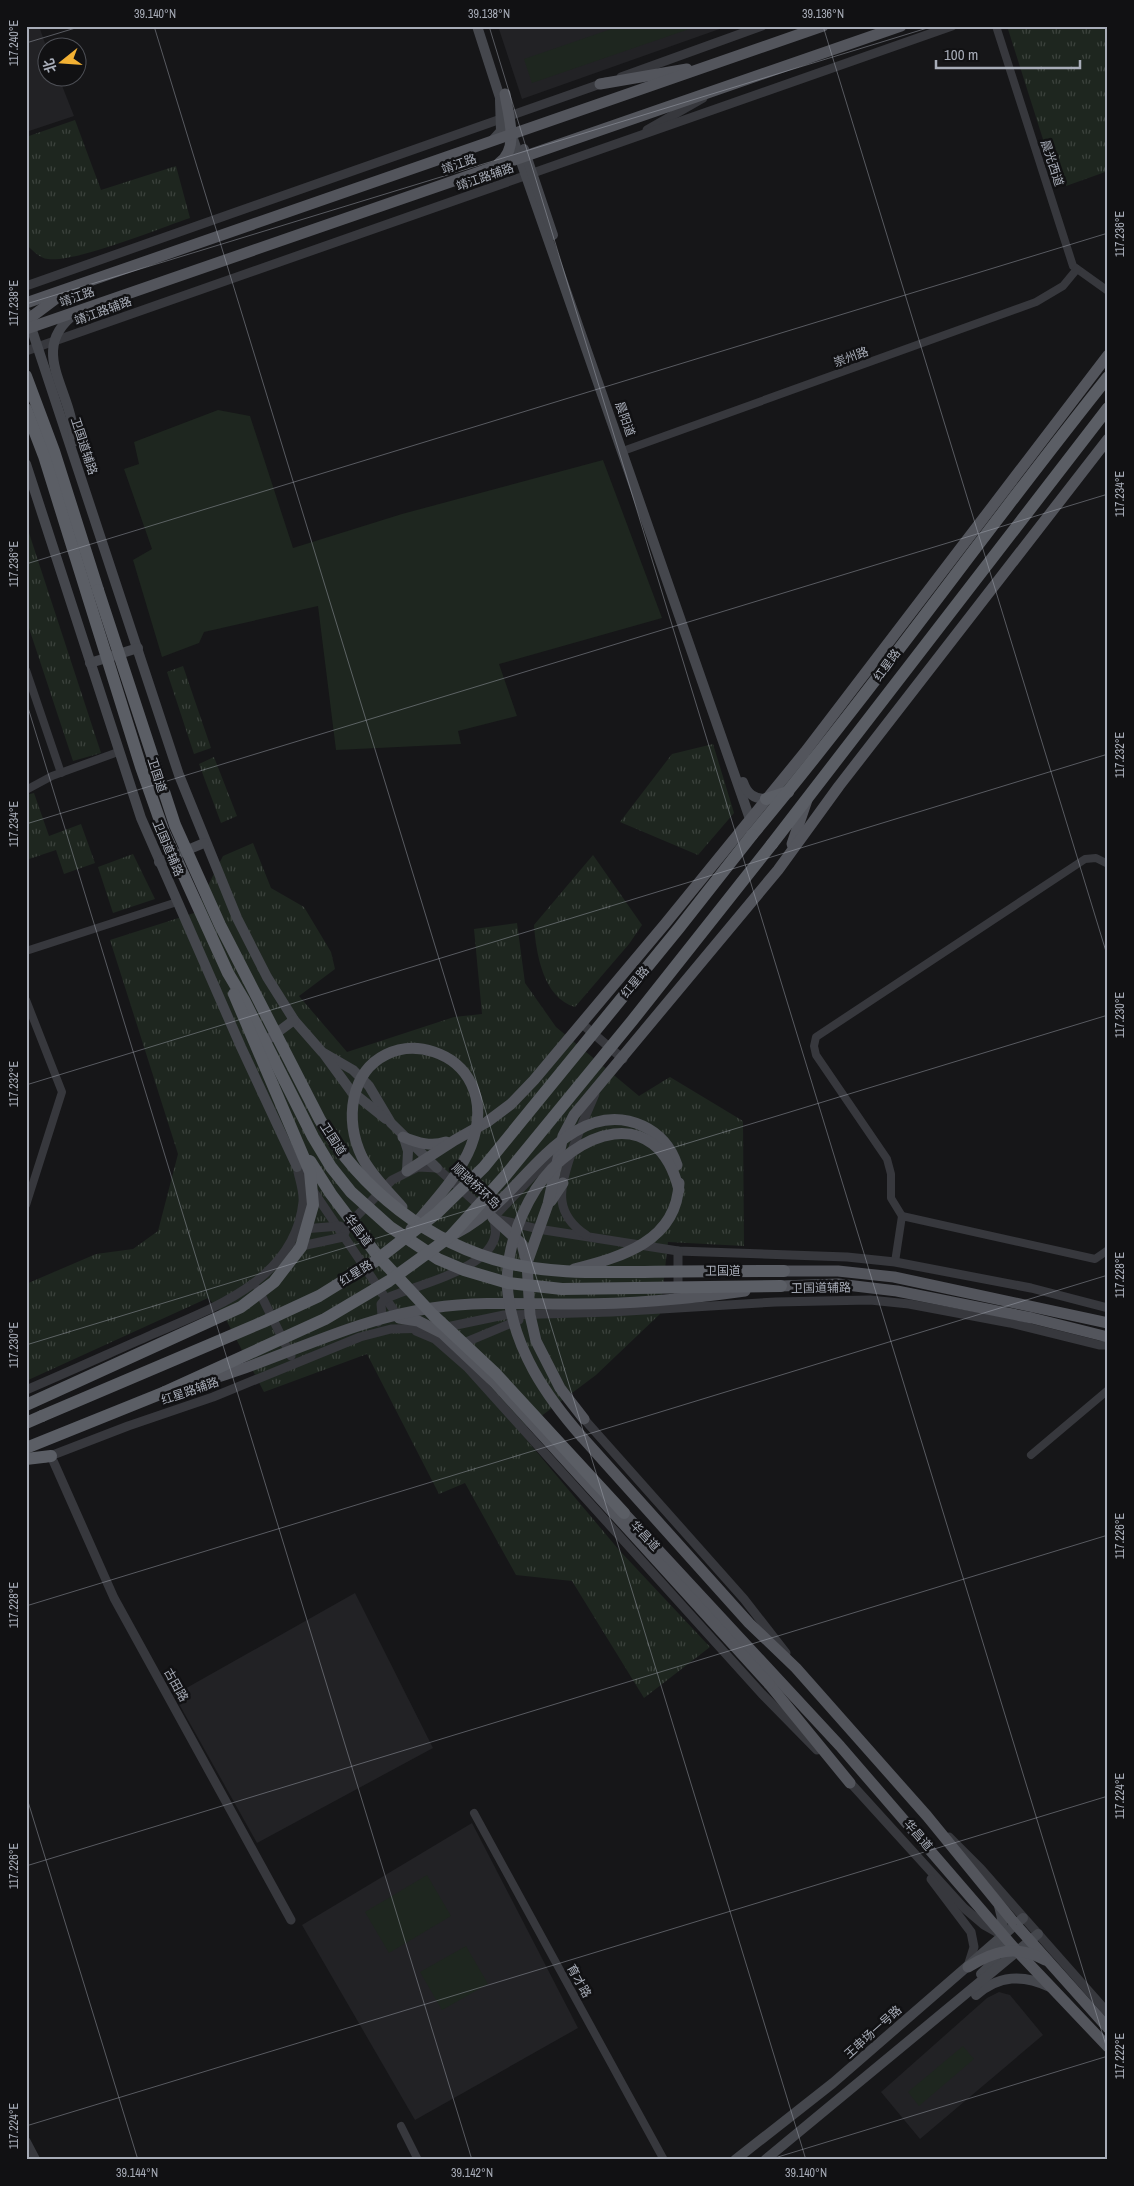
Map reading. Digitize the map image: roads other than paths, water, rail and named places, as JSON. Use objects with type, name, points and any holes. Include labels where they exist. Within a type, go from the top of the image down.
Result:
[{"type":"highway","name":"卫国道","points":[[26,376],[54,451],[162,789],[202,887],[332,1141],[354,1169],[370,1185],[411,1218],[450,1243],[484,1256],[517,1265],[566,1271],[784,1271]]},
{"type":"highway","name":"红星路","points":[[26,1423],[263,1322],[319,1296],[399,1244],[451,1201],[484,1167],[860,703],[1025,481],[1108,377]]},
{"type":"highway","name":"红星路","points":[[26,1448],[164,1392],[325,1319],[389,1281],[451,1236],[505,1176],[626,1029],[772,844],[799,826],[808,798],[1108,408]]},
{"type":"highway","name":"卫国道","points":[[26,409],[44,456],[154,806],[180,870],[228,973],[244,1000],[313,1138],[351,1192],[378,1217],[438,1259],[486,1277],[539,1288],[621,1289],[781,1286]]},
{"type":"highway","points":[[766,799],[788,792]]},
{"type":"highway","name":"卫国道","points":[[228,973],[239,1010],[293,1133]]},
{"type":"highway","points":[[26,1405],[226,1316],[255,1298],[281,1274],[301,1247],[313,1204],[310,1172],[293,1133]]},
{"type":"highway","name":"华昌道","points":[[293,1133],[331,1194],[377,1255],[433,1315],[496,1374],[624,1512]]},
{"type":"highway","points":[[26,1459],[52,1456]]},
{"type":"main road","points":[[477,26],[502,95]]},
{"type":"main road","points":[[482,26],[510,125],[510,152],[495,166]]},
{"type":"main road","name":"靖江路","points":[[26,303],[486,145],[510,125],[647,89],[822,26]]},
{"type":"main road","name":"靖江路","points":[[28,321],[79,311],[901,26]]},
{"type":"main road","points":[[600,84],[701,68]]},
{"type":"main road","points":[[486,145],[510,125]]},
{"type":"main road","name":"晨阳道","points":[[510,125],[745,789],[753,797],[766,799]]},
{"type":"main road","points":[[28,321],[76,286]]},
{"type":"main road","points":[[72,450],[73,428],[52,351],[53,342],[62,324],[79,311]]},
{"type":"main road","name":"卫国道辅路","points":[[28,321],[179,775],[204,843],[254,953],[294,1020],[322,1052],[351,1091],[390,1123],[437,1168]]},
{"type":"main road","points":[[408,1171],[455,1140],[488,1122],[511,1104],[581,1023],[805,752],[1108,355]]},
{"type":"main road","points":[[527,1263],[538,1229],[555,1192],[561,1146],[570,1122],[788,856],[799,826],[1108,439]]},
{"type":"main road","name":"晨阳道","points":[[625,450],[750,819]]},
{"type":"main road","name":"卫国道辅路","points":[[26,464],[118,752],[159,862],[245,1056],[297,1167]]},
{"type":"main road","points":[[90,663],[138,648]]},
{"type":"main road","points":[[750,819],[752,835]]},
{"type":"main road","points":[[159,862],[204,843]]},
{"type":"main road","points":[[245,1056],[294,1020]]},
{"type":"main road","points":[[399,1244],[462,1164],[471,1147],[477,1121],[475,1095],[466,1074],[447,1056],[420,1048],[386,1055],[368,1070],[359,1082],[352,1116],[358,1147],[369,1168],[411,1218]]},
{"type":"main road","name":"卫国道辅路","points":[[322,1052],[353,1070],[369,1086],[390,1123]]},
{"type":"main road","points":[[451,1236],[467,1228],[494,1206],[542,1157],[565,1137],[585,1126],[609,1119],[627,1120],[646,1127],[659,1136],[675,1158],[679,1173],[679,1190],[673,1213],[664,1228],[651,1240],[620,1256],[566,1271]]},
{"type":"main road","name":"华昌道","points":[[679,1190],[668,1159],[658,1147],[637,1135],[622,1133],[602,1137],[581,1146],[564,1158],[544,1179],[526,1207],[509,1258],[508,1294],[512,1316],[525,1356],[549,1396],[568,1422],[768,1643],[796,1668],[927,1816],[998,1902],[1020,1921],[1051,1964],[1108,2028]]},
{"type":"main road","points":[[403,1137],[436,1146],[455,1140]]},
{"type":"main road","points":[[403,1137],[408,1151],[408,1171]]},
{"type":"main road","points":[[493,1218],[518,1238],[525,1250],[530,1315],[536,1341],[560,1388],[584,1419]]},
{"type":"main road","name":"卫国道","points":[[784,1271],[838,1271],[894,1277],[1108,1322]]},
{"type":"main road","name":"卫国道","points":[[781,1286],[838,1284],[897,1291],[988,1309],[1107,1340]]},
{"type":"main road","points":[[164,1392],[257,1365],[329,1334],[431,1308],[500,1304],[633,1303],[708,1296],[781,1286]]},
{"type":"main road","name":"华昌道","points":[[387,1318],[418,1321],[449,1338],[495,1383],[769,1684],[850,1783]]},
{"type":"main road","name":"华昌道","points":[[624,1512],[840,1746],[1004,1936],[1108,2047]]},
{"type":"main road","points":[[882,2063],[907,2035],[986,1969],[999,1951],[1004,1936],[1004,1927],[998,1902]]},
{"type":"main road","name":"王串场一号路","points":[[734,2160],[833,2083],[883,2037],[968,1967],[1020,1921]]},
{"type":"main road","points":[[765,2160],[1034,1938]]},
{"type":"main road","points":[[968,1967],[999,1951],[1018,1951],[1032,1954],[1051,1964]]},
{"type":"main road","points":[[882,2063],[910,2048],[990,1984],[1022,1977],[1035,1980],[1056,1990]]},
{"type":"street","points":[[26,286],[510,125],[600,84],[762,26]]},
{"type":"street","name":"靖江路辅路","points":[[26,351],[952,26]]},
{"type":"street","name":"晨光西道","points":[[996,26],[1074,266],[1077,269]]},
{"type":"street","points":[[632,139],[709,94]]},
{"type":"street","points":[[1077,269],[1108,291]]},
{"type":"street","name":"崇州路","points":[[625,450],[1036,302],[1063,286],[1077,269]]},
{"type":"street","points":[[26,670],[61,773]]},
{"type":"street","points":[[26,790],[61,773],[118,752]]},
{"type":"street","points":[[895,1262],[902,1216],[891,1198],[891,1174],[887,1159],[816,1054],[814,1046],[816,1038],[821,1032],[1086,859],[1096,858],[1108,864]]},
{"type":"street","points":[[26,951],[178,902]]},
{"type":"street","points":[[26,1000],[62,1092],[26,1205]]},
{"type":"street","points":[[581,1023],[622,1059]]},
{"type":"street","points":[[589,1236],[579,1230],[566,1216],[555,1192],[598,1088]]},
{"type":"street","points":[[561,1146],[493,1218],[538,1229],[678,1252],[847,1257],[895,1262],[1031,1288],[1108,1308]]},
{"type":"street","points":[[297,1167],[405,1328]]},
{"type":"street","name":"卫国道辅路","points":[[296,1232],[303,1200],[297,1167]]},
{"type":"street","name":"顺驰桥环岛","points":[[348,1225],[392,1180],[418,1167],[437,1168],[493,1218],[492,1245],[481,1259],[385,1299]]},
{"type":"street","points":[[555,1192],[561,1200],[566,1216]]},
{"type":"street","points":[[902,1216],[1095,1259],[1108,1250]]},
{"type":"street","points":[[26,1390],[212,1308],[255,1283],[281,1258],[296,1232],[310,1227],[348,1225],[343,1237]]},
{"type":"street","points":[[287,1248],[307,1246],[343,1237]]},
{"type":"street","points":[[678,1252],[678,1308]]},
{"type":"street","points":[[255,1283],[294,1363]]},
{"type":"street","name":"红星路辅路","points":[[360,1337],[380,1321],[382,1316],[381,1304],[385,1299]]},
{"type":"street","name":"卫国道辅路","points":[[530,1315],[776,1302],[870,1300],[909,1304],[1010,1323],[1099,1346],[1107,1340]]},
{"type":"street","points":[[448,1349],[530,1315]]},
{"type":"street","name":"红星路辅路","points":[[26,1465],[128,1426],[213,1397],[360,1337],[405,1328],[442,1328],[496,1316],[530,1315]]},
{"type":"street","name":"华昌道","points":[[405,1328],[435,1339],[467,1367],[762,1694],[850,1783],[964,1908],[984,1925],[1004,1936]]},
{"type":"street","points":[[1031,1455],[1108,1390]]},
{"type":"street","name":"华昌道","points":[[584,1419],[744,1599],[796,1668]]},
{"type":"street","name":"古田路","points":[[52,1456],[114,1598],[290,1920]]},
{"type":"street","name":"育才路","points":[[474,1812],[664,2160]]},
{"type":"street","points":[[927,1816],[976,1864],[1020,1921]]},
{"type":"street","points":[[919,1860],[971,1932],[974,1947],[968,1967]]},
{"type":"street","points":[[1034,1938],[1108,2013]]},
{"type":"street","points":[[401,2126],[418,2160]]},
{"type":"street","points":[[26,2141],[36,2160]]},
{"type":"street","points":[[26,2151],[31,2160]]}]
